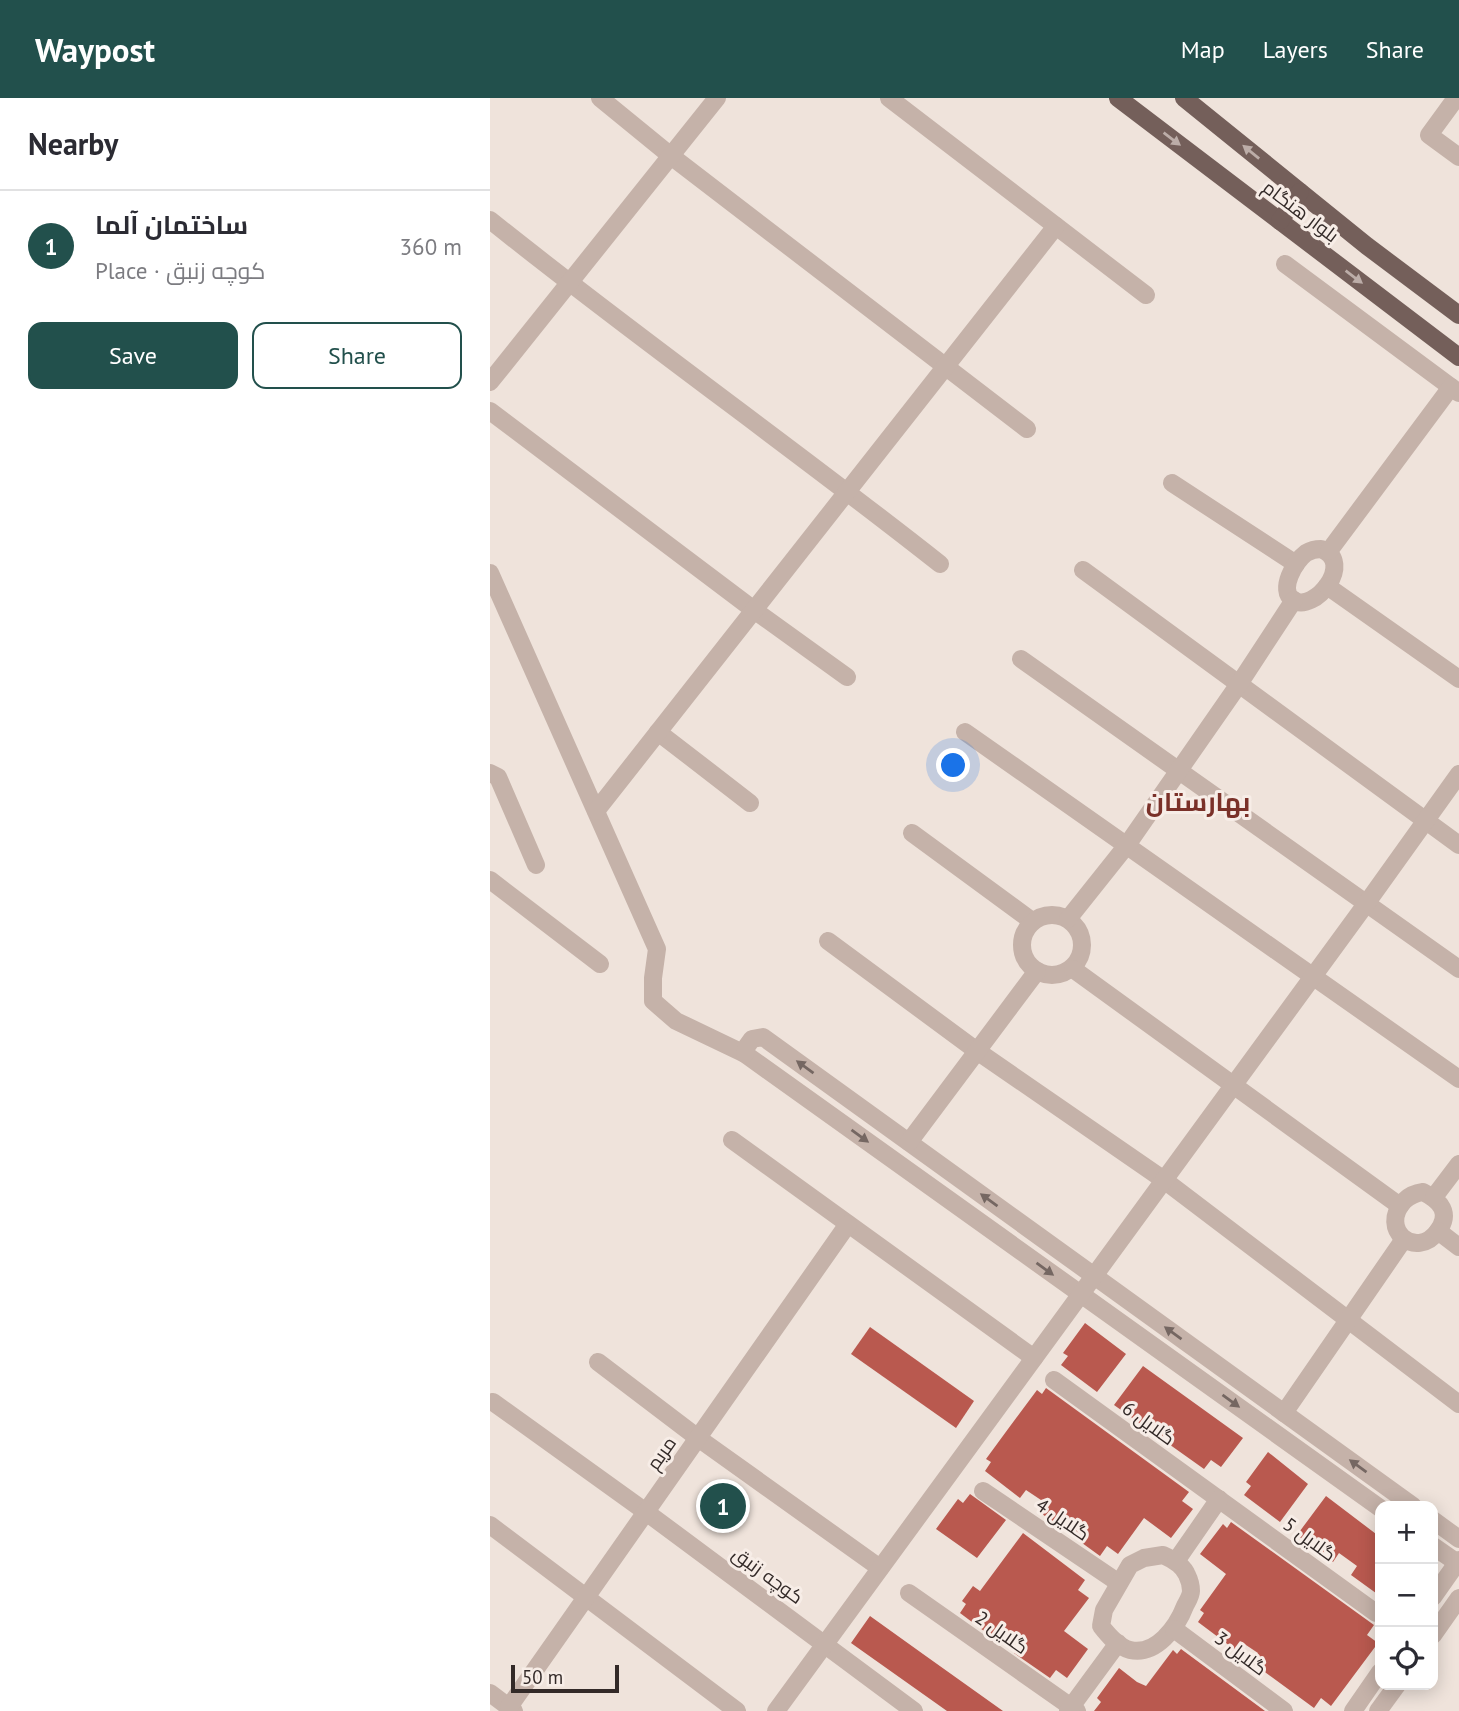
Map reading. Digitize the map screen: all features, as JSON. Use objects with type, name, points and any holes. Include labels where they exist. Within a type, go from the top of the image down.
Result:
[{"type":"main road","name":"بلوار هنگام","points":[[1118,98],[1459,356]]},
{"type":"main road","name":"بلوار هنگام","points":[[1184,98],[1367,246],[1459,315]]},
{"type":"main road","points":[[1280,221],[1300,192]]},
{"type":"street","points":[[600,98],[671,156],[1027,429]]},
{"type":"street","points":[[490,382],[717,98]]},
{"type":"street","points":[[889,98],[1146,295]]},
{"type":"street","points":[[1457,98],[1429,135],[1459,157]]},
{"type":"street","points":[[490,220],[569,283],[848,491],[940,564]]},
{"type":"street","points":[[596,811],[1056,226]]},
{"type":"street","points":[[1285,264],[1455,390],[1329,551]]},
{"type":"street","points":[[490,411],[847,677]]},
{"type":"street","points":[[1172,483],[1296,564]]},
{"type":"street","points":[[1321,548],[1329,551],[1336,566],[1327,586],[1312,601],[1303,603],[1294,600],[1288,593],[1287,584],[1296,564],[1312,550],[1321,548]]},
{"type":"street","points":[[1083,570],[1459,845]]},
{"type":"street","points":[[490,573],[657,949],[653,1001],[676,1021],[745,1054],[1375,1504]]},
{"type":"street","points":[[1327,586],[1459,679]]},
{"type":"street","points":[[1069,919],[1127,845],[1294,600]]},
{"type":"street","points":[[1021,659],[1459,969]]},
{"type":"street","points":[[658,732],[750,803]]},
{"type":"street","points":[[965,732],[1459,1079]]},
{"type":"street","points":[[490,773],[498,777],[536,865]]},
{"type":"street","points":[[776,1711],[1367,904],[1459,774]]},
{"type":"street","points":[[912,833],[1032,921]]},
{"type":"street","points":[[490,880],[600,964]]},
{"type":"street","points":[[1050,914],[1069,919],[1081,933],[1082,952],[1073,968],[1055,976],[1037,971],[1024,957],[1023,947],[1023,938],[1032,921],[1050,914]]},
{"type":"street","points":[[828,941],[977,1051],[1164,1180],[1459,1404]]},
{"type":"street","points":[[1073,968],[1400,1206]]},
{"type":"street","points":[[909,1142],[1037,971]]},
{"type":"street","points":[[745,1054],[752,1039],[763,1037],[1406,1501]]},
{"type":"street","points":[[732,1140],[1034,1358]]},
{"type":"street","points":[[1434,1197],[1459,1164]]},
{"type":"street","points":[[1423,1192],[1434,1197],[1444,1212],[1444,1220],[1438,1231],[1430,1240],[1421,1243],[1404,1239],[1395,1222],[1400,1206],[1414,1193],[1423,1192]]},
{"type":"street","name":"مریم","points":[[512,1709],[586,1597],[848,1224]]},
{"type":"street","points":[[1438,1231],[1459,1247]]},
{"type":"street","points":[[1284,1413],[1404,1239]]},
{"type":"street","points":[[598,1362],[698,1438],[880,1568]]},
{"type":"street","name":"گلایل 6","points":[[1054,1380],[1219,1499]]},
{"type":"street","name":"کوچه زنبق","points":[[493,1402],[825,1643],[914,1711]]},
{"type":"street","name":"گلایل 4","points":[[983,1491],[1119,1583]]},
{"type":"street","points":[[1176,1561],[1219,1499]]},
{"type":"street","name":"گلایل 5","points":[[1219,1499],[1375,1612]]},
{"type":"street","points":[[1438,1524],[1459,1539]]},
{"type":"street","points":[[490,1525],[737,1711]]},
{"type":"street","points":[[1438,1549],[1458,1562],[1438,1590]]},
{"type":"street","points":[[1163,1555],[1176,1561],[1187,1573],[1191,1592],[1174,1629],[1154,1646],[1127,1650],[1111,1639],[1101,1626],[1104,1609],[1130,1565],[1144,1558],[1163,1555]]},
{"type":"street","name":"گلایل 2","points":[[909,1593],[1072,1709]]},
{"type":"street","points":[[1438,1628],[1459,1598]]},
{"type":"street","name":"گلایل 3","points":[[1174,1629],[1284,1711]]},
{"type":"street","points":[[1072,1709],[1118,1643]]},
{"type":"street","points":[[1353,1711],[1375,1679]]},
{"type":"street","points":[[1378,1711],[1393,1690]]},
{"type":"street","points":[[490,1693],[512,1709]]},
{"type":"building","points":[[1085,1323],[1126,1354],[1097,1392],[1061,1365],[1068,1356],[1063,1353]]},
{"type":"building","points":[[870,1327],[974,1401],[956,1428],[851,1354]]},
{"type":"building","points":[[1143,1366],[1243,1438],[1221,1467],[1211,1460],[1204,1469],[1114,1405]]},
{"type":"building","points":[[1046,1388],[1189,1492],[1182,1501],[1193,1509],[1171,1538],[1144,1518],[1118,1554],[1107,1546],[1100,1556],[1038,1511],[1044,1502],[1026,1490],[1020,1498],[985,1471],[991,1462],[986,1459],[1008,1429],[1037,1390],[1042,1394]]},
{"type":"building","points":[[1268,1452],[1308,1484],[1280,1522],[1244,1495],[1251,1486],[1246,1482]]},
{"type":"building","points":[[722,1488],[740,1502],[724,1524],[706,1510]]},
{"type":"building","points":[[970,1494],[1006,1520],[977,1558],[936,1529],[958,1499],[963,1503]]},
{"type":"building","points":[[1326,1496],[1375,1533],[1375,1592],[1351,1575],[1357,1566],[1339,1553],[1333,1562],[1297,1535]]},
{"type":"building","points":[[1231,1522],[1374,1625],[1367,1635],[1375,1641],[1375,1647],[1331,1706],[1321,1698],[1314,1708],[1251,1662],[1258,1653],[1240,1641],[1234,1649],[1198,1622],[1204,1613],[1200,1610],[1226,1574],[1200,1554],[1223,1524],[1227,1528]]},
{"type":"building","points":[[1023,1533],[1085,1580],[1078,1590],[1089,1598],[1064,1631],[1088,1649],[1067,1678],[1056,1670],[1050,1678],[1014,1653],[1020,1645],[1002,1632],[996,1640],[960,1613],[966,1604],[962,1601],[973,1586],[980,1591]]},
{"type":"building","points":[[870,1616],[1003,1711],[947,1711],[851,1643]]},
{"type":"building","points":[[1181,1649],[1265,1711],[1094,1711],[1101,1702],[1097,1698],[1119,1668],[1146,1686],[1173,1650],[1177,1654]]},
{"type":"place","name":"ساختمان آلما","points":[[723,1506]]},
{"type":"district","name":"بهارستان","points":[[1198,802]]}]
